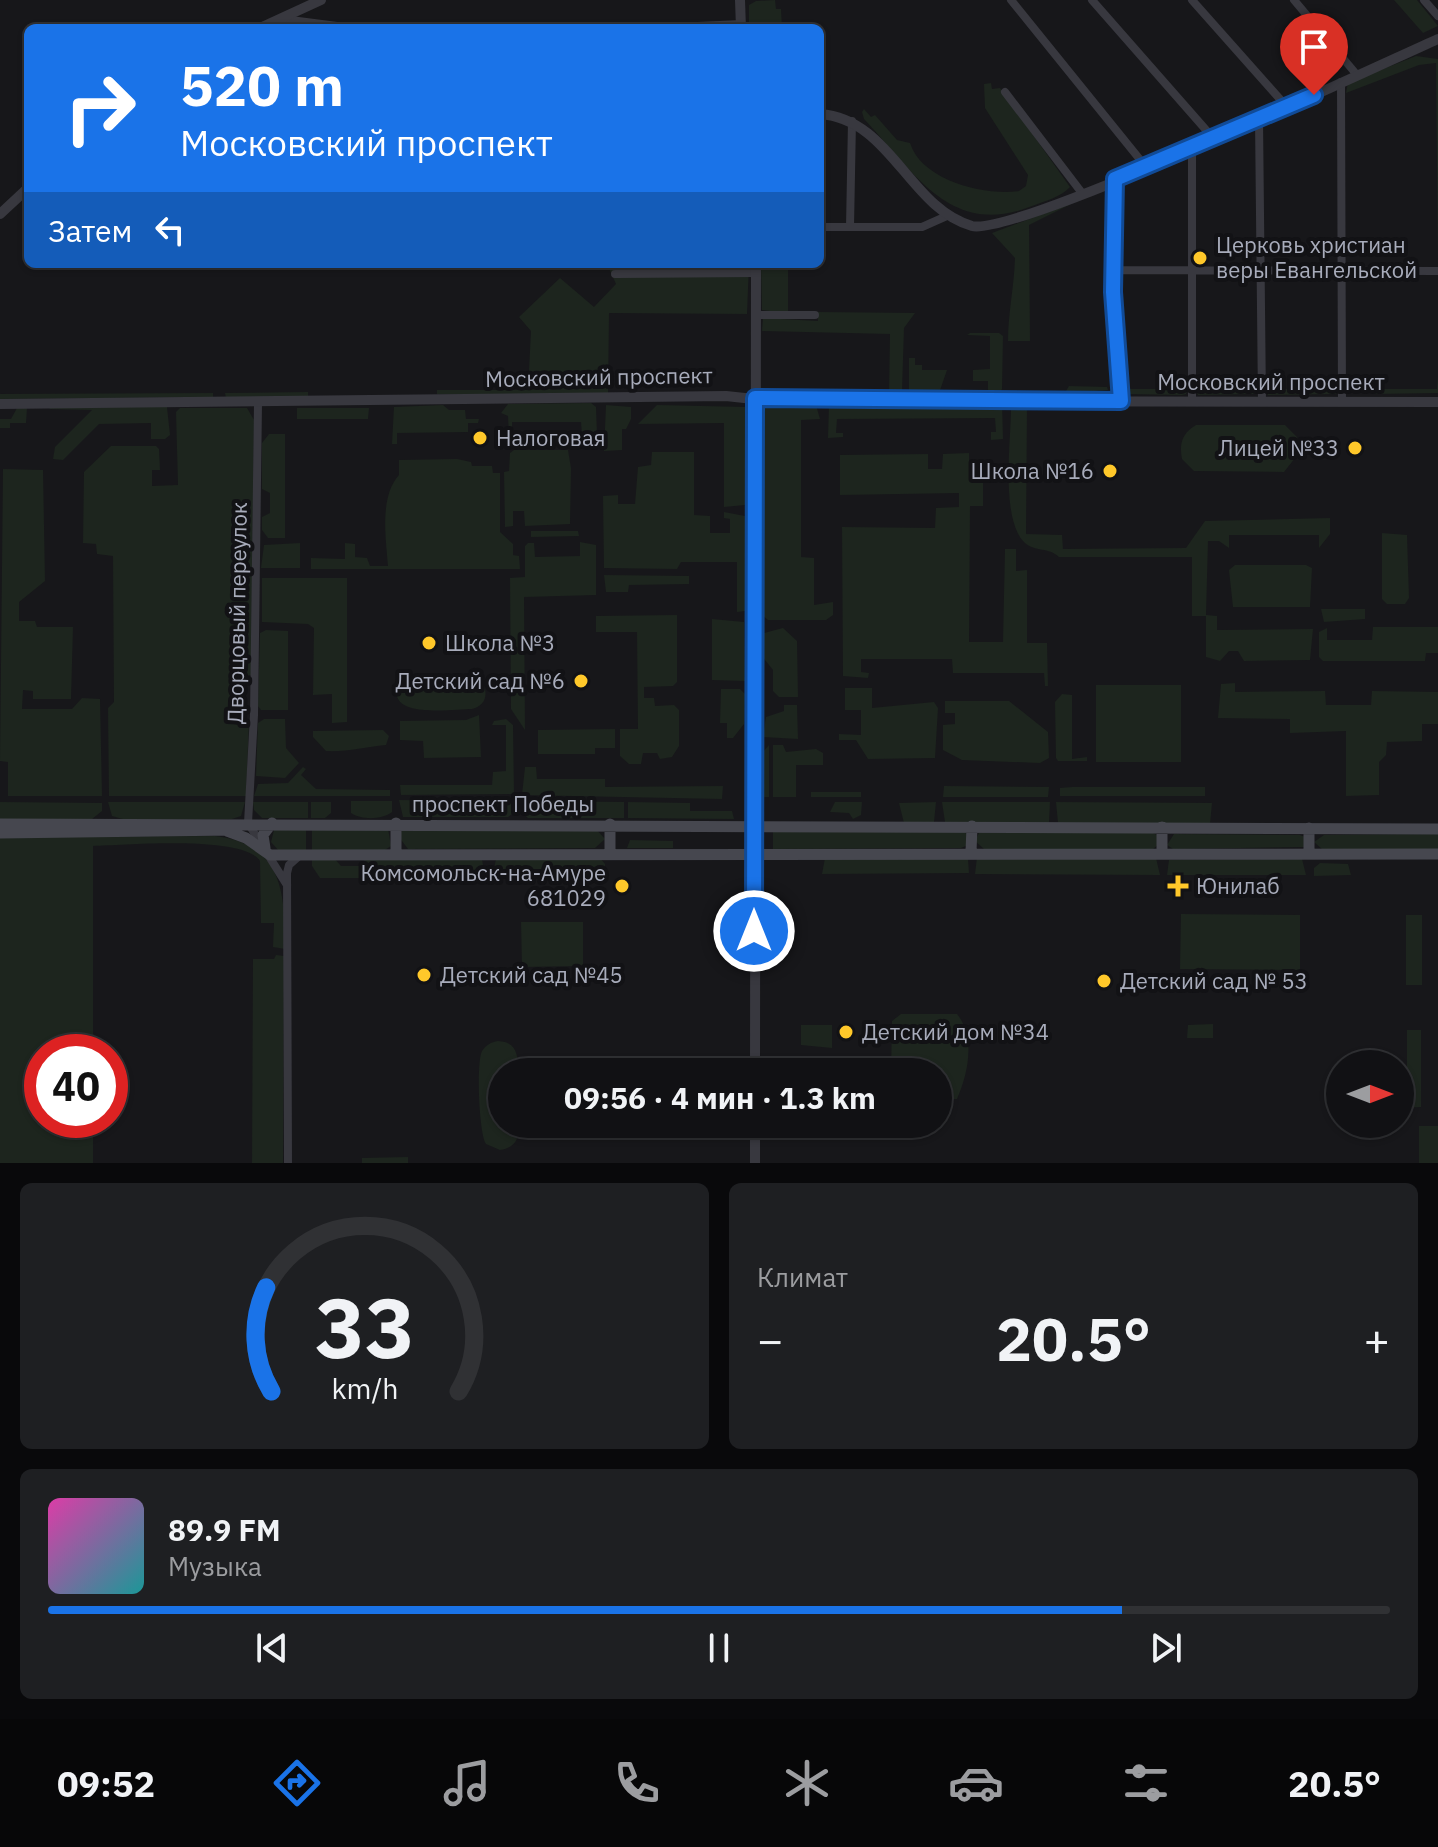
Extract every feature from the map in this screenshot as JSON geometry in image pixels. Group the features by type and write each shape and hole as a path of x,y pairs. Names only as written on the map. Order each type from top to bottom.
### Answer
{"main road":[{"name":"проспект Победы","path":"227,831 248,823"},
{"name":"проспект Победы","path":"0,833 248,823 1438,829"},
{"path":"272,823 263,835 267,851 303,854 1438,854"},
{"name":"проспект Победы","path":"396,823 396,854"},
{"name":"проспект Победы","path":"0,824 227,831 267,851"},
{"name":"проспект Победы","path":"610,824 610,854"},
{"path":"971,852 972,826"},
{"path":"1162,827 1162,853"},
{"path":"1309,828 1309,854"}],"street":[{"path":"269,24 321,0"},
{"path":"740,0 741,24"},
{"path":"1011,0 1146,167"},
{"path":"1092,0 1214,139"},
{"path":"1192,0 1287,107"},
{"path":"1294,0 1357,75"},
{"path":"1424,0 1438,16"},
{"path":"280,19 321,24"},
{"path":"824,115 852,120 949,215 973,226 984,226 1033,212 1214,139 1438,39"},
{"path":"1341,82 1342,402"},
{"path":"1005,92 1082,193"},
{"path":"1259,119 1262,402"},
{"path":"850,227 852,120"},
{"path":"1192,148 1192,402"},
{"path":"1115,179 1113,270 1121,401"},
{"path":"0,214 24,192"},
{"path":"824,227 922,227 949,215"},
{"path":"615,274 756,268 755,1058"},
{"path":"1113,270 1438,271"},
{"path":"755,315 815,315"},
{"name":"Московский проспект","path":"0,404 258,403 432,398 1438,402"},
{"name":"Дворцовый переулок","path":"248,823 254,715 258,403"},
{"path":"248,823 287,885"},
{"path":"288,1163 287,885 289,865 303,854"},
{"path":"755,1138 755,1163"}],"shaded area":[{"path":"775,0 776,9 781,9 782,24 749,24 749,5 756,1"},
{"path":"1394,0 1417,0 1438,26 1423,33"},
{"path":"1416,56 1438,59 1438,268 1436,63 1419,65 1346,93 1348,83"},
{"path":"991,83 992,89 1000,88 1070,187 1062,193 1004,214 979,214 956,207 918,179 864,119 862,112 864,109 871,117 875,115 897,140 910,143 927,167 941,176 973,188 1019,191 1026,186 1028,175 985,108 984,84"},
{"path":"1073,203 1029,225 1030,341 1008,341 1015,258 992,233"},
{"path":"609,268 749,268 747,314 609,313 608,394 437,394 437,390 528,390 531,331 519,317 560,278 594,307 616,284"},
{"path":"761,268 788,268 788,313 762,310"},
{"path":"818,312 915,313 904,328 902,391 889,395 890,334 762,331 763,318 818,321"},
{"path":"999,333 1003,336 1002,389 999,394 988,394 988,381 973,381 973,370 990,369 990,336 967,335"},
{"path":"909,358 915,358 915,365 922,365 922,370 947,370 939,393 909,391"},
{"path":"1438,376 1438,393 1374,394 1374,389 1437,389"},
{"path":"1069,386 1107,387 1108,390 1070,393 1066,391"},
{"path":"1123,389 1187,389 1186,394 1182,395 1127,394"},
{"path":"1196,389 1259,389 1258,394 1198,395"},
{"path":"1265,389 1338,389 1336,394 1268,395"},
{"path":"308,392 308,397 226,398 225,393"},
{"path":"213,393 213,397 0,399 0,394"},
{"path":"1002,402 1003,439 991,440 991,432 996,432 995,418 837,419 836,433 843,433 843,437 828,438 829,404"},
{"path":"591,403 596,407 597,435 582,435 581,422 512,422 512,436 509,436 508,416 501,413 508,404"},
{"path":"443,405 449,410 465,410 466,419 479,419 478,423 468,423 468,432 397,433 397,444 392,444 394,407"},
{"path":"606,405 631,407 631,419 626,429 622,429 622,450 604,451"},
{"path":"657,405 746,407 745,505 724,507 724,423 638,424"},
{"path":"816,405 820,419 801,420 801,557 814,558 814,605 833,602 833,615 826,620 768,620 762,615 762,410 766,406"},
{"path":"167,407 170,435 165,439 151,439 151,423 99,424 63,460 53,459 55,447 92,410 49,409"},
{"path":"17,408 27,408 26,423 10,423 10,428 0,428 0,419 11,419"},
{"path":"180,408 247,408 254,420 251,675 234,677 232,718 249,722 246,796 109,796 108,708 114,702 113,556 97,554 96,544 83,543 84,472 111,446 156,446 159,449 160,470 152,470 152,486 178,485 176,412"},
{"path":"297,408 369,408 368,419 297,419"},
{"path":"1011,408 1027,408 1026,534 1062,535 1063,549 1186,548 1205,521 1330,518 1330,534 1319,548 1319,535 1229,535 1229,548 1219,541 1208,541 1206,615 1217,616 1217,630 1313,629 1310,660 1244,661 1238,651 1229,651 1220,661 1206,657 1206,616 1192,616 1192,557 1059,557 1025,543 1017,532 1010,499"},
{"path":"1196,425 1285,425 1297,437 1299,453 1284,472 1194,471 1182,459 1181,448 1185,435"},
{"path":"269,434 285,434 285,538 268,538 262,530 262,517 270,513 270,493 262,489 262,443"},
{"path":"514,450 568,450 571,468 570,524 525,526 524,511 513,511 513,526 505,527 504,472 509,471 510,453"},
{"path":"652,452 694,452 694,515 710,516 710,533 730,533 730,519 724,518 724,512 745,516 748,606 745,611 737,612 737,562 681,562 677,569 604,568 603,496 618,495 618,504 635,504 638,467 651,465"},
{"path":"969,453 969,469 983,469 983,506 970,506 969,642 1003,642 1005,549 1016,549 1016,571 1027,570 1027,643 1047,643 1048,686 1045,686 1044,673 953,673 952,659 861,659 861,672 869,673 868,678 843,676 842,527 935,528 936,508 959,507 959,493 840,495 840,455 928,454 928,469 942,469 943,454"},
{"path":"457,459 471,462 472,466 492,466 493,473 500,473 500,532 513,544 513,555 519,556 520,569 311,569 311,558 345,559 345,543 355,544 355,557 367,558 370,566 388,566 386,506 399,475 399,460"},
{"path":"3,469 43,470 45,581 19,602 19,621 35,621 37,627 73,627 71,699 33,699 33,691 23,690 22,709 72,709 82,698 100,699 102,796 8,796 8,762 0,761"},
{"path":"531,531 578,531 579,536 531,537"},
{"path":"1382,533 1407,535 1409,598 1405,604 1387,604 1382,599"},
{"path":"580,542 596,545 596,595 524,597 525,730 511,709 510,578 525,577 525,546 528,543 534,543 535,557 580,556"},
{"path":"300,543 300,568 261,568 264,545"},
{"path":"1235,565 1306,565 1312,568 1310,607 1233,607 1229,570"},
{"path":"604,575 689,576 689,584 629,585 628,592 606,592"},
{"path":"262,578 347,578 347,722 332,723 332,694 313,695 314,628 308,624 262,622"},
{"path":"1321,609 1365,609 1365,619 1324,622"},
{"path":"677,615 677,682 673,686 644,687 644,698 654,698 655,706 674,705 679,710 679,746 672,757 660,759 657,753 643,753 641,764 629,764 620,756 620,729 638,729 637,632 596,632 596,616"},
{"path":"712,619 744,622 745,681 712,680"},
{"path":"1373,627 1438,627 1438,653 1426,653 1425,661 1323,661 1319,657 1319,632 1327,628 1327,640 1372,640"},
{"path":"783,628 797,641 798,697 779,697 773,691 773,670 761,655 764,633"},
{"path":"266,630 288,631 288,710 261,710 258,706 260,633"},
{"path":"409,677 472,677 484,686 485,697 480,706 472,709 414,709 398,700 398,686"},
{"path":"1235,683 1235,692 1325,691 1326,705 1371,705 1372,691 1438,692 1438,724 1422,724 1422,741 1387,742 1386,755 1379,762 1379,795 1346,796 1346,731 1290,733 1290,719 1218,718 1221,684"},
{"path":"1096,685 1181,685 1181,762 1096,762"},
{"path":"845,688 872,688 872,708 934,702 938,708 935,758 868,759 856,740 839,740 839,734 861,735 861,710 845,710"},
{"path":"721,689 740,689 745,694 744,724 733,738 727,738 727,723 720,723"},
{"path":"1062,694 1072,695 1072,759 1087,757 1087,761 1058,761 1056,758 1055,702"},
{"path":"945,701 1009,701 1048,732 1049,758 1040,763 962,760 943,750 943,725 955,724 955,713 945,713"},
{"path":"784,705 797,705 798,739 763,737 766,717 784,711"},
{"path":"479,715 481,757 424,758 423,741 400,740 400,721 466,720"},
{"path":"264,719 285,719 286,748 299,763 285,778 256,776 258,723"},
{"path":"506,719 513,725 514,794 401,795 400,785 492,785 493,772 506,771 506,725 492,725 494,721"},
{"path":"615,729 615,748 595,748 595,754 538,754 538,730"},
{"path":"383,730 389,736 386,745 349,750 326,751 313,737 313,731"},
{"path":"769,745 769,797 762,797 762,753"},
{"path":"773,745 783,745 786,752 816,749 823,753 823,765 796,765 796,797 773,797"},
{"path":"303,767 306,769 301,775 316,789 390,790 390,796 254,796 258,784 288,783"},
{"path":"525,767 536,767 537,779 605,779 605,787 723,786 722,799 522,795"},
{"path":"944,786 1049,787 1048,797 943,797"},
{"path":"1205,787 1205,796 1060,796 1060,788"},
{"path":"811,792 861,792 861,797 811,797"},
{"path":"399,800 515,801 515,812 508,817 403,817"},
{"path":"351,801 392,801 392,812 377,818 360,817 351,813"},
{"path":"522,801 624,802 624,818 528,818 522,813"},
{"path":"0,802 102,803 102,811 92,819 0,820"},
{"path":"108,802 245,802 241,816 232,819 126,820 112,816"},
{"path":"253,802 308,802 308,818 262,818 254,810"},
{"path":"311,802 331,802 331,813 325,818 311,818"},
{"path":"628,802 690,803 690,811 732,811 734,819 628,818"},
{"path":"835,802 862,802 861,815 853,819 849,813 830,812"},
{"path":"936,802 934,822 904,823 899,803"},
{"path":"942,802 1050,802 1049,823 945,822"},
{"path":"1056,802 1212,803 1210,824 1058,823"},
{"path":"306,827 306,851 278,850 271,842 274,830"},
{"path":"312,827 388,828 391,846 385,850 312,851"},
{"path":"594,827 605,839 595,848 408,849 399,837 402,830"},
{"path":"773,831 964,832 968,835 968,845 961,848 773,849"},
{"path":"979,833 1153,833 1157,835 1158,845 1153,849 984,849 975,841"},
{"path":"1174,834 1305,837 1304,847 1173,849 1167,845"},
{"path":"1438,834 1438,849 1322,849 1314,842 1324,835"},
{"path":"215,836 255,849 276,874 281,891 285,949 273,947 274,923 261,923 260,861 249,853 183,843 93,846 93,1034 24,1034 24,1138 93,1138 93,1163 0,1163 0,837"},
{"path":"630,840 673,841 673,848 627,848"},
{"path":"977,857 1156,858 1160,875 975,874"},
{"path":"312,858 334,858 341,866 359,866 366,858 482,859 485,878 320,878 312,866"},
{"path":"600,858 605,864 605,877 492,878 496,859"},
{"path":"825,858 968,859 969,873 822,874"},
{"path":"1302,859 1306,875 1167,875 1169,860"},
{"path":"1320,863 1348,864 1351,875 1314,876 1314,868"},
{"path":"1181,914 1300,915 1300,970 1180,969"},
{"path":"1406,915 1422,915 1422,985 1406,985"},
{"path":"521,922 583,922 583,966 522,967"},
{"path":"276,955 284,956 283,1163 252,1163 253,959 274,959"},
{"path":"901,1014 957,1014 967,1033 968,1056 957,1099 952,1099 952,1058 891,1058 892,1021"},
{"path":"1213,1024 1213,1038 1187,1038 1188,1025"},
{"path":"801,1025 832,1025 832,1048 801,1045"},
{"path":"1407,1030 1421,1030 1421,1107 1414,1107 1414,1050 1407,1050"},
{"path":"504,1042 513,1047 517,1055 517,1058 488,1058 488,1138 518,1138 509,1147 500,1150 486,1144 480,1113 480,1058 489,1044"},
{"path":"1419,1126 1438,1126 1438,1163 1419,1163"},
{"path":"408,1157 408,1163 362,1163 362,1158"}],"place":[{"name":"Церковь христиан веры Евангельской","path":"1200,258"},
{"name":"Налоговая","path":"480,438"},
{"name":"Лицей №33","path":"1355,448"},
{"name":"Школа №16","path":"1110,471"},
{"name":"Школа №3","path":"429,643"},
{"name":"Детский сад №6","path":"581,681"},
{"name":"Комсомольск-на-Амуре 681029","path":"622,886"},
{"name":"Юнилаб","path":"1178,886"},
{"name":"Детский сад №45","path":"424,975"},
{"name":"Детский сад № 53","path":"1104,981"},
{"name":"Детский дом №34","path":"846,1032"}],"route":[{"path":"754,931 755,398 772,401 1121,401 1113,292 1115,179 1314,95"}]}
